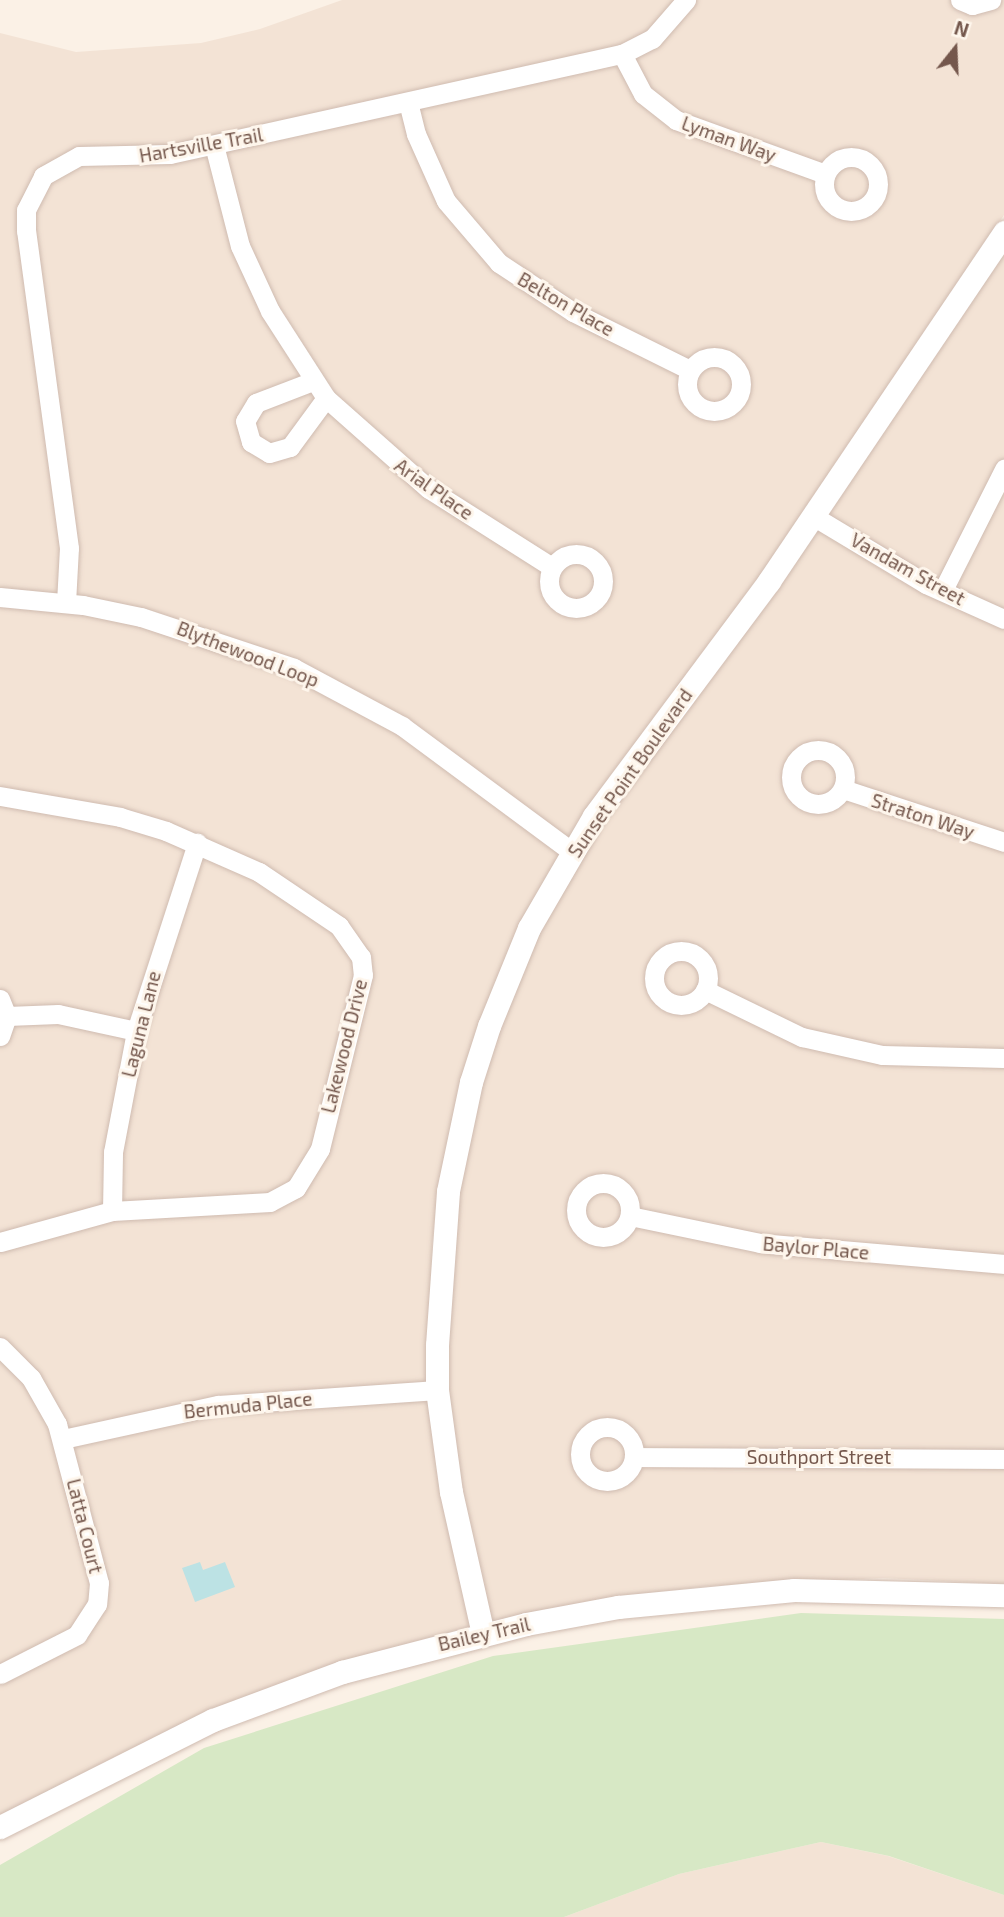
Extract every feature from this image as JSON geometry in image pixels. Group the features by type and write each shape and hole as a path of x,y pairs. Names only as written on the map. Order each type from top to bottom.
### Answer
{"street":[{"name":"Hartsville Trail","path":"66,603 69,548 26,211 43,176 69,160 134,158 214,145 622,54 652,39 686,0"},
{"path":"960,0 972,5 991,0"},
{"name":"Lyman Way","path":"622,54 643,94 676,120 825,174"},
{"name":"Belton Place","path":"408,102 416,134 446,201 499,262 573,312 690,370"},
{"name":"Arial Place","path":"214,145 240,246 270,311 326,398 429,489 552,567"},
{"name":"Sunset Point Boulevard","path":"483,1634 451,1492 437,1390 442,1245 471,1082 524,941 572,852 813,516 1004,232"},
{"path":"313,381 256,403 246,421 251,442 269,453 290,447 326,398"},
{"path":"943,590 1004,469"},
{"name":"Vandam Street","path":"813,516 943,590 1004,619"},
{"name":"Blythewood Loop","path":"0,597 66,603 204,634 294,668 402,726 572,852"},
{"name":"Straton Way","path":"843,789 1004,842"},
{"name":"Lakewood Drive","path":"0,796 83,808 197,843 259,872 340,926 361,957 360,997 330,1096 320,1149 296,1188 270,1202 112,1211 0,1242"},
{"name":"Laguna Lane","path":"112,1211 113,1152 136,1031 197,843"},
{"path":"705,990 802,1037 882,1055 1004,1058"},
{"path":"0,1036 4,1007 58,1014 136,1031"},
{"name":"Baylor Place","path":"630,1216 760,1243 1004,1264"},
{"name":"Latta Court","path":"0,1347 31,1378 63,1439 97,1564 97,1604 77,1635 0,1674"},
{"name":"Bermuda Place","path":"63,1439 218,1405 437,1390"},
{"name":"Southport Street","path":"634,1457 1004,1459"},
{"name":"Bailey Trail","path":"0,1827 213,1720 342,1672 483,1634 618,1607 720,1595 883,1589 1004,1595"}],"shaded area":[{"path":"342,0 1004,0 1004,215 791,531 547,875 438,1190 432,1244 427,1392 471,1626 341,1662 210,1710 0,1815 0,33 76,52 201,43 260,29"},
{"path":"1004,249 1004,1584 883,1578 707,1586 617,1597 491,1621 460,1489 447,1388 448,1288 458,1192 480,1085 498,1029 538,933 601,822"},
{"path":"821,1842 888,1856 1004,1895 1004,1917 564,1917 679,1874"}],"green space":[{"path":"801,1613 1004,1619 1004,1895 889,1856 821,1842 679,1874 564,1917 0,1917 0,1865 204,1748 493,1656"}],"water":[{"path":"200,1562 203,1570 225,1562 235,1587 195,1602 182,1568"}]}
